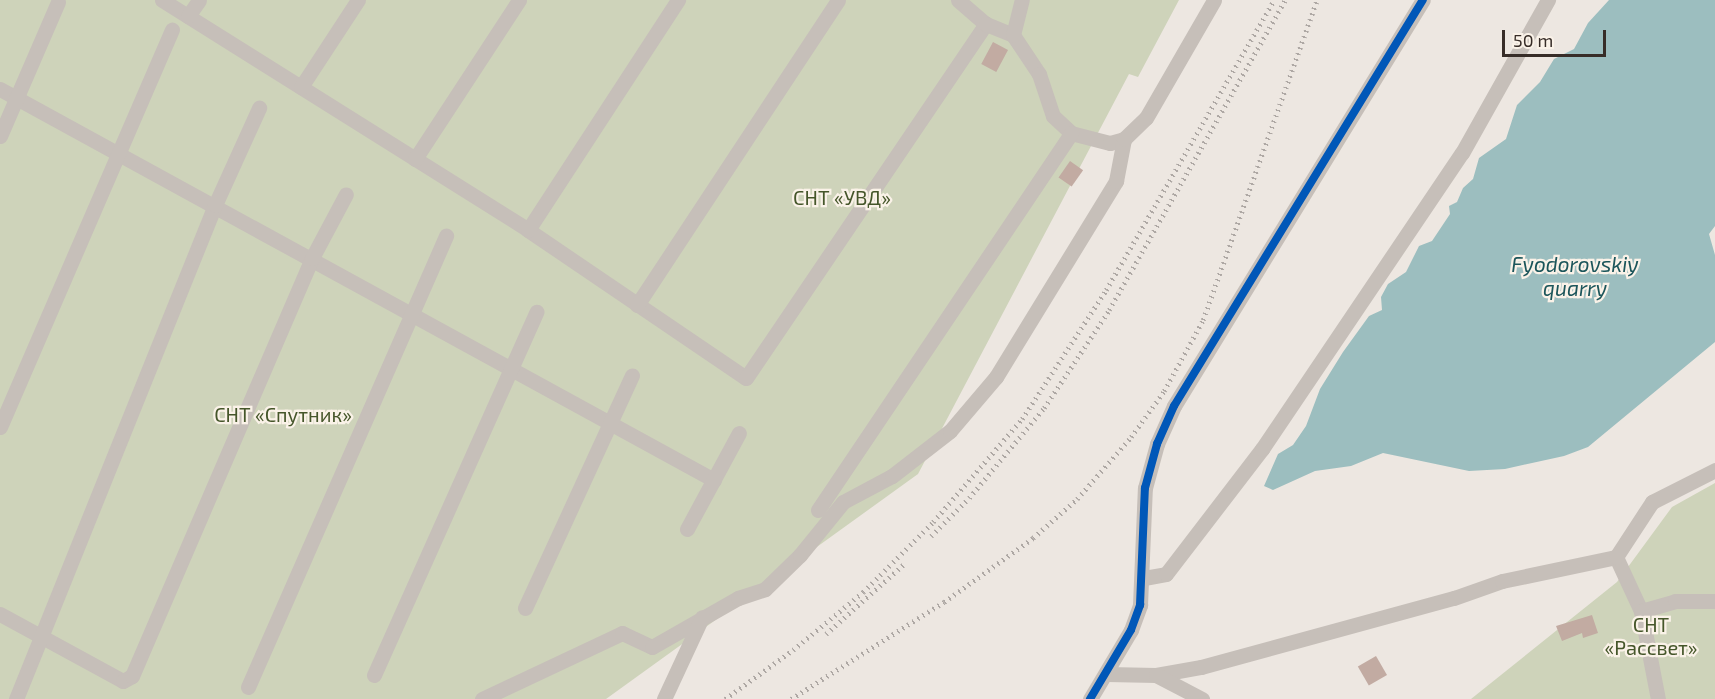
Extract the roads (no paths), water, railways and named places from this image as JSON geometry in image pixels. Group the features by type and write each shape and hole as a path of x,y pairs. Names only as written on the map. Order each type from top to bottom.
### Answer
{"street":[{"path":"162,0 528,230 746,378 986,24"},
{"path":"188,16 199,0"},
{"path":"301,87 358,0"},
{"path":"415,159 519,0"},
{"path":"528,230 678,0"},
{"path":"638,305 838,0"},
{"path":"958,0 986,24 1012,35 1039,74 1053,116 1071,133 1110,143 1124,138 1146,118 1214,0"},
{"path":"1012,35 1022,0"},
{"path":"1090,699 1107,674 1131,630 1144,578 1145,488 1157,444 1174,406 1423,0"},
{"path":"1144,578 1166,574 1262,449 1462,153 1548,0"},
{"path":"0,136 58,2"},
{"path":"0,427 172,30"},
{"path":"0,89 116,155 215,205 714,480"},
{"path":"17,697 215,205 259,108"},
{"path":"818,510 1071,133"},
{"path":"482,699 622,633 652,647 738,598 765,589 800,555 843,502 892,476 950,431 996,376 1116,181 1124,138"},
{"path":"0,614 40,638 123,681 132,676 312,258 345,194"},
{"path":"248,687 446,236"},
{"path":"374,675 509,368 536,312"},
{"path":"525,608 632,375"},
{"path":"687,529 739,433"},
{"path":"1107,674 1156,675 1261,653 1454,598 1502,581 1616,557 1652,502 1715,470"},
{"path":"1616,557 1641,611 1658,699"},
{"path":"1641,611 1675,601 1715,601"},
{"path":"664,699 702,617"},
{"path":"1156,675 1202,699"}],"water":[{"name":"Fyodorovskiy quarry","path":"1609,0 1715,0 1715,226 1709,234 1715,255 1715,342 1588,447 1564,456 1505,469 1469,471 1383,453 1351,466 1315,471 1273,490 1264,486 1278,454 1293,445 1306,426 1320,389 1343,352 1369,316 1382,310 1381,297 1388,284 1406,272 1419,246 1432,241 1450,214 1449,206 1457,202 1463,188 1473,179 1479,158 1506,139 1517,105 1540,82 1554,59 1574,49 1588,23"}],"railway":[{"path":"725,699 793,650 863,592 933,522 1022,419 1106,290 1274,0"},
{"path":"931,536 969,498 1044,408 1109,310 1285,0"},
{"path":"791,699 944,602 1033,538 1077,499 1131,437 1164,391 1203,320 1317,0"},
{"path":"826,634 904,564"}],"park label":[{"name":"СНТ «УВД»","path":"842,197"},
{"name":"СНТ «Спутник»","path":"283,414"},
{"name":"СНТ «Рассвет»","path":"1651,636"}]}
